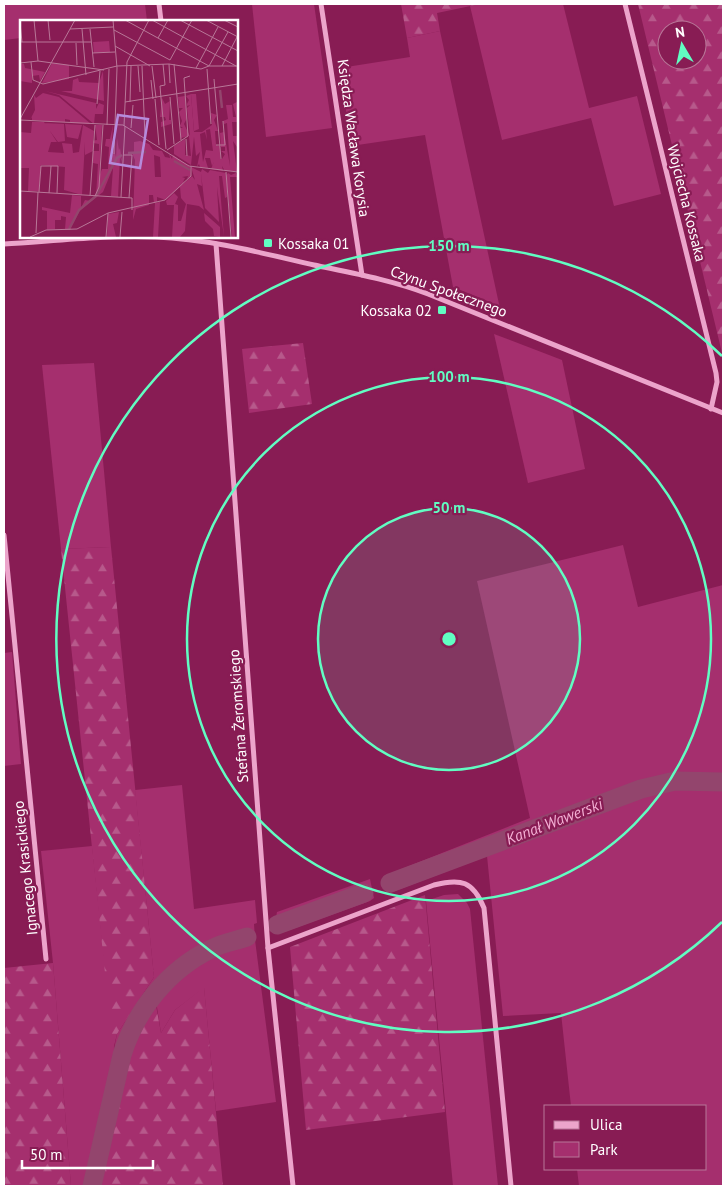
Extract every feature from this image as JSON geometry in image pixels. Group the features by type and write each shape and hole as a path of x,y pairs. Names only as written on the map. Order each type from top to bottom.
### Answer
{"street":[{"path":"159,4 161,20"},
{"name":"Księdza Wacława Korysia","path":"322,4 362,275"},
{"name":"Wojciecha Kossaka","path":"625,4 716,373 717,382 711,409"},
{"name":"Czynu Społecznego","path":"4,244 115,238"},
{"name":"Czynu Społecznego","path":"182,238 395,283 428,294 723,414"},
{"name":"Stefana Żeromskiego","path":"216,244 268,948 293,1186"},
{"name":"Ignacego Krasickiego","path":"4,536 46,959"},
{"path":"268,948 434,885 450,881 466,883 477,893 484,908 511,1186"}],"green space":[{"path":"4,4 145,4 147,20 20,20 20,38 4,40"},
{"path":"252,4 314,4 332,128 266,137"},
{"path":"401,4 480,4 437,13 440,31 407,38"},
{"path":"480,4 563,4 589,108 637,96 661,194 614,206 591,118 502,140 470,6"},
{"path":"638,4 723,4 723,357"},
{"path":"440,31 500,306 453,287 425,135 351,146 340,68 410,57 407,38"},
{"path":"494,334 562,360 585,469 528,483"},
{"path":"303,343 312,404 249,413 242,349"},
{"path":"94,363 111,547 61,549 42,365"},
{"path":"623,545 638,607 723,585 723,1186 579,1186 577,1170 707,1170 707,1105 571,1105 561,1013 503,1016 487,856 390,893 384,876 530,818 477,581"},
{"path":"111,547 154,977 117,1034 113,1050 61,549"},
{"path":"12,652 21,764 4,766 4,653"},
{"path":"182,785 194,909 255,900 257,923 254,924 255,940 276,1102 216,1111 204,988 175,1010 161,1033 156,1001 132,1038 98,1186 71,1186 53,963 41,851 92,846 114,1049 117,1034 154,977 135,790"},
{"path":"370,879 374,898 370,901 284,932 278,926 276,921 277,912"},
{"path":"458,894 470,909 498,1186 453,1186 426,901 444,895"},
{"path":"425,895 445,1112 306,1130 290,947"},
{"path":"53,963 71,1186 4,1186 4,968"},
{"path":"204,987 223,1186 98,1186 132,1038 155,1000 161,1033 175,1010"}],"waterway":[{"name":"Kanał Wawerski","path":"390,883 641,789 675,781 723,782"},
{"name":"Kanał Wawerski","path":"277,925 364,893"},
{"name":"Kanał Wawerski","path":"92,1186 122,1055 128,1038 145,1007 168,980 195,958 215,947 247,937"}],"place":[{"name":"Kossaka 01","path":"268,243"},
{"name":"Kossaka 02","path":"442,310"}]}
